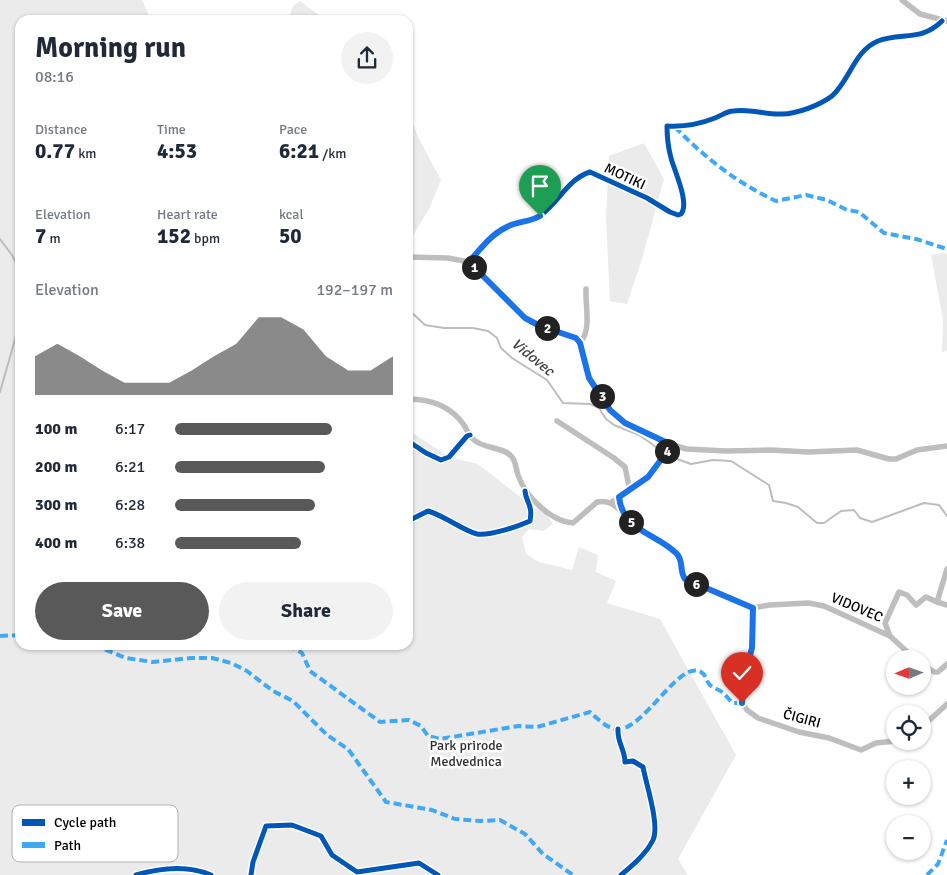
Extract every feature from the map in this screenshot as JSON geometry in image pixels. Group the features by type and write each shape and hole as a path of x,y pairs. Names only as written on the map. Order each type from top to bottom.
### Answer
{"street":[{"path":"902,0 920,14 944,21"},
{"name":"MOTIKI","path":"469,262 489,239 507,226 529,222 540,216 562,195 572,182 590,172 647,198 670,212 678,215 681,214 684,205 678,174 669,151 667,126 688,126 732,111 766,112 780,115 800,111 831,96 860,55 878,41 922,34 944,21"},
{"path":"413,257 448,258 469,262 525,318 540,326 576,338 580,343 589,378 610,410 625,423 668,450 808,452 857,450 889,459 896,459 917,450 947,446"},
{"path":"580,343 586,335 588,326 585,312 586,289"},
{"path":"413,399 430,400 442,404 462,423 475,441 509,454 514,459 518,476 525,490 538,504 567,522 573,523 597,502 610,503 620,509 635,527 664,544 682,560 682,575 685,579 753,608"},
{"path":"557,421 625,467 630,491"},
{"path":"610,503 648,477 668,450"},
{"path":"619,497 620,509"},
{"path":"938,602 947,569"},
{"path":"890,636 885,623 899,592 906,595 914,605 926,598 947,605"},
{"name":"VIDOVEC","path":"753,608 769,605 815,604 890,636 905,650"},
{"name":"ČIGIRI","path":"753,608 752,648 742,687 742,703 747,710 758,718 799,732 828,738 854,749 861,750 876,743 886,742"},
{"path":"931,670 938,672 947,664"},
{"path":"931,719 947,704"}],"green space":[{"name":"Park prirode Medvednica","path":"0,0 142,0 149,15 15,15 15,650 413,650 413,433 449,457 478,464 533,507 545,512 553,524 544,531 529,529 522,537 526,554 539,562 572,570 579,547 598,555 596,572 616,581 607,603 660,619 736,755 678,859 688,875 0,875"},
{"path":"300,1 318,15 290,15 293,6"},
{"path":"413,124 441,180 429,209 413,235"},
{"path":"644,143 664,179 642,259 627,304 610,301 606,218 609,156"},
{"path":"947,254 947,350 942,353 943,320 931,255"}],"waterway":[{"name":"Vidovec","path":"0,239 15,261"},
{"name":"Vidovec","path":"413,314 425,325 444,328 473,328 488,331 497,338 501,348 512,358 547,380 563,403 590,404 599,408 606,419 614,425 639,435 669,456 691,464 713,460 731,461 769,485 773,501 798,507 817,523 824,523 841,511 854,510 860,518 872,522 924,503 939,505 947,516"},
{"path":"0,392 15,340"}],"marked path":[{"path":"675,127 698,149 735,178 776,201 806,195 827,200 847,210 859,212 884,233 916,239 947,249"},
{"path":"0,636 15,635"},
{"path":"106,650 126,658 153,662 212,658 231,663 247,671 273,691 293,701 327,735 348,749 386,802 432,810 455,819 500,820 525,834 543,854 573,875"},
{"path":"297,650 302,653 310,671 380,722 409,720 421,726 428,736 440,739 518,726 537,727 590,712 611,728 626,727 648,710 682,676 692,671 703,673 710,685 722,692 733,703 742,703"},
{"path":"927,875 938,864 947,840"}],"cycle path":[{"path":"469,262 495,234 508,226 538,217 570,185 582,175 590,172 647,198 670,212 678,215 681,214 684,202 683,195 670,154 667,126 698,123 731,111 745,110 782,114 808,108 832,96 863,52 870,46 886,38 911,36 926,32 942,21"},
{"path":"413,444 441,460 449,457 470,435"},
{"path":"413,518 428,511 466,530 477,534 489,534 530,521 531,511 525,491"},
{"path":"618,729 625,762 633,761 643,767 655,825 653,840 647,850 621,875"},
{"path":"251,875 253,862 266,826 292,825 321,836 332,855 357,872 419,863 438,875"},
{"path":"136,875 174,869 193,870 211,875"}],"route":[{"path":"540,216 529,222 507,226 489,239 469,262 525,318 540,326 576,338 580,343 583,360 592,384 617,417 625,423 672,445 648,477 635,488 619,497 620,509 635,527 664,544 682,560 682,575 685,579 753,608 752,648 744,676 742,703"}]}
